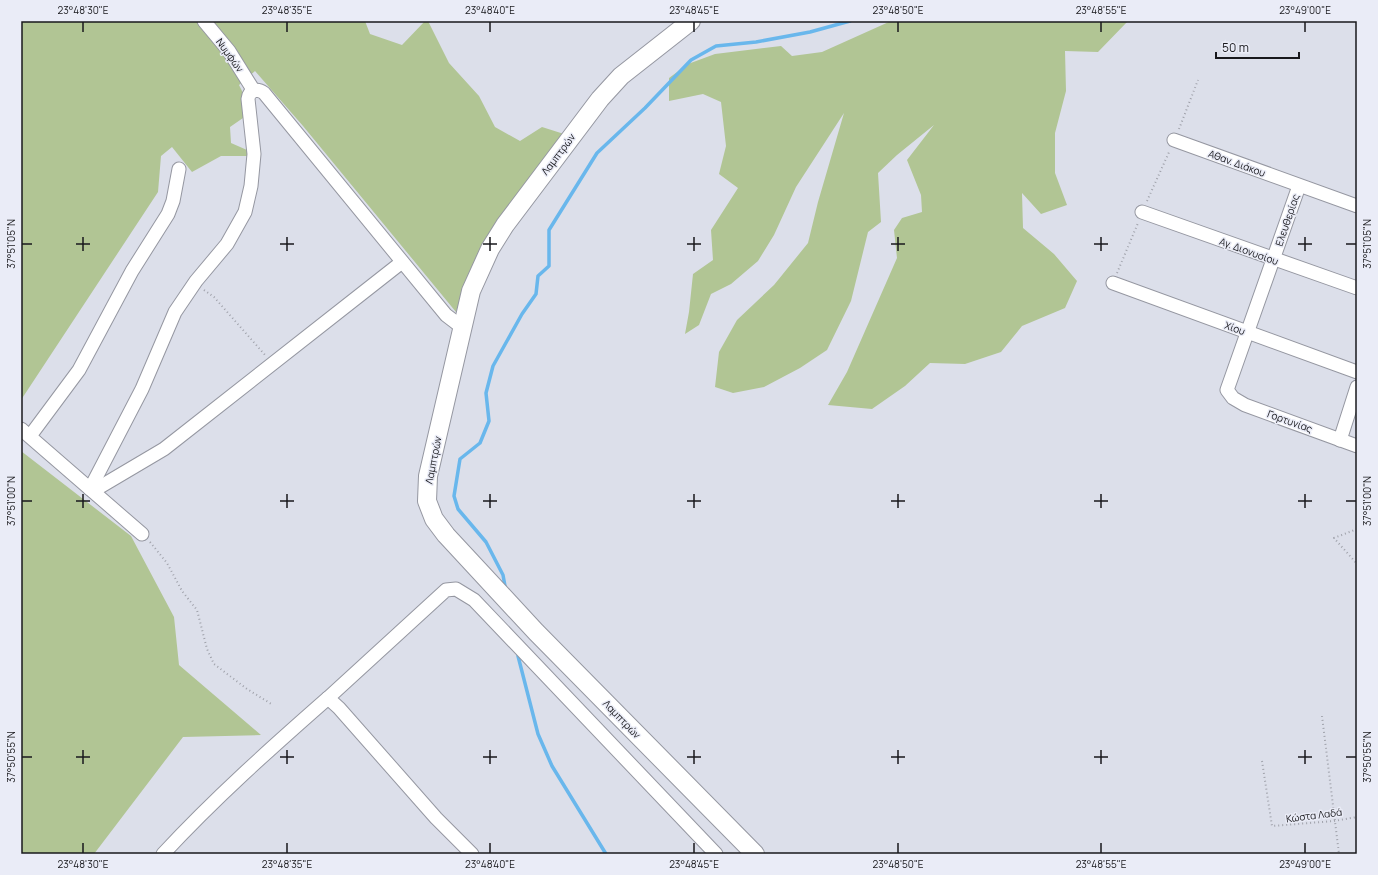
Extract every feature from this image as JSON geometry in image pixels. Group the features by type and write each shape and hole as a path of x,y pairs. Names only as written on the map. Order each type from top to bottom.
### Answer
{"street":[{"name":"Νυμφών","path":"204,21 229,51 254,91"},
{"name":"Λαμπτρών","path":"691,21 621,76 600,99 505,225 480,270 471,291 428,476 427,501 434,519 446,535 536,632 755,854"},
{"path":"92,490 142,389 169,324 194,284 227,244 238,226 246,206 254,154 248,99 249,95 254,91 258,90 264,93 446,315 462,328"},
{"name":"Αθαν. Διάκου","path":"1174,140 1357,206"},
{"path":"142,534 25,432 79,370 132,271 168,214 173,201 179,169"},
{"name":"Ελευθερίας","path":"1227,390 1299,186"},
{"name":"Αγ. Διονυσίου","path":"1142,212 1357,288"},
{"path":"92,490 164,449 402,262"},
{"name":"Χίου","path":"1112,283 1357,372"},
{"path":"1340,440 1357,387"},
{"name":"Γορτυνίας","path":"1227,390 1233,398 1246,405 1357,446"},
{"path":"163,854 192,822 253,764 328,698 441,594 446,590 456,589 474,600 716,854"},
{"path":"328,698 339,708 436,818 472,854"}],"path":[{"path":"1112,283 1174,140 1198,80"},
{"path":"194,284 214,296 256,345"},
{"path":"1357,529 1334,538 1357,564"},
{"path":"142,534 167,563 182,591 197,610 207,649 214,664 247,689 273,705"},
{"path":"1322,716 1339,854"},
{"name":"Κώστα Λαδά","path":"1262,761 1272,826 1334,821 1357,817"}],"green space":[{"path":"21,21 365,21 370,34 402,45 425,21 428,21 449,63 479,96 495,127 520,141 542,127 564,134 484,243 465,284 456,312 303,126 255,71 239,85 243,93 243,118 230,127 231,143 247,150 248,156 221,156 192,172 172,147 161,156 158,192 21,400"},
{"path":"891,21 1128,21 1098,52 1065,51 1066,91 1055,133 1055,173 1067,205 1041,214 1022,193 1023,228 1054,254 1077,281 1065,308 1022,326 1001,352 965,364 930,363 905,386 872,409 828,405 847,372 897,258 894,230 902,218 922,212 921,195 907,160 934,125 897,155 878,173 881,222 868,232 851,301 827,350 800,368 764,387 733,393 715,387 719,352 737,320 774,285 808,243 818,202 844,113 796,187 774,235 758,261 731,284 711,294 699,325 685,334 693,274 713,260 711,230 738,188 719,174 726,146 721,102 703,94 669,101 669,78 688,64 715,54 781,46 792,56 822,52"},
{"path":"21,451 131,536 174,617 179,665 261,735 183,737 94,854 21,854"}],"waterway":[{"path":"505,586 503,575 486,542 458,509 454,496 460,459 480,443 489,421 486,393 493,366 522,314 536,294 538,276 549,266 549,230 597,153 645,108 691,60 716,46 756,42 810,32 850,21"},
{"path":"518,656 538,734 552,766 606,854"}]}
